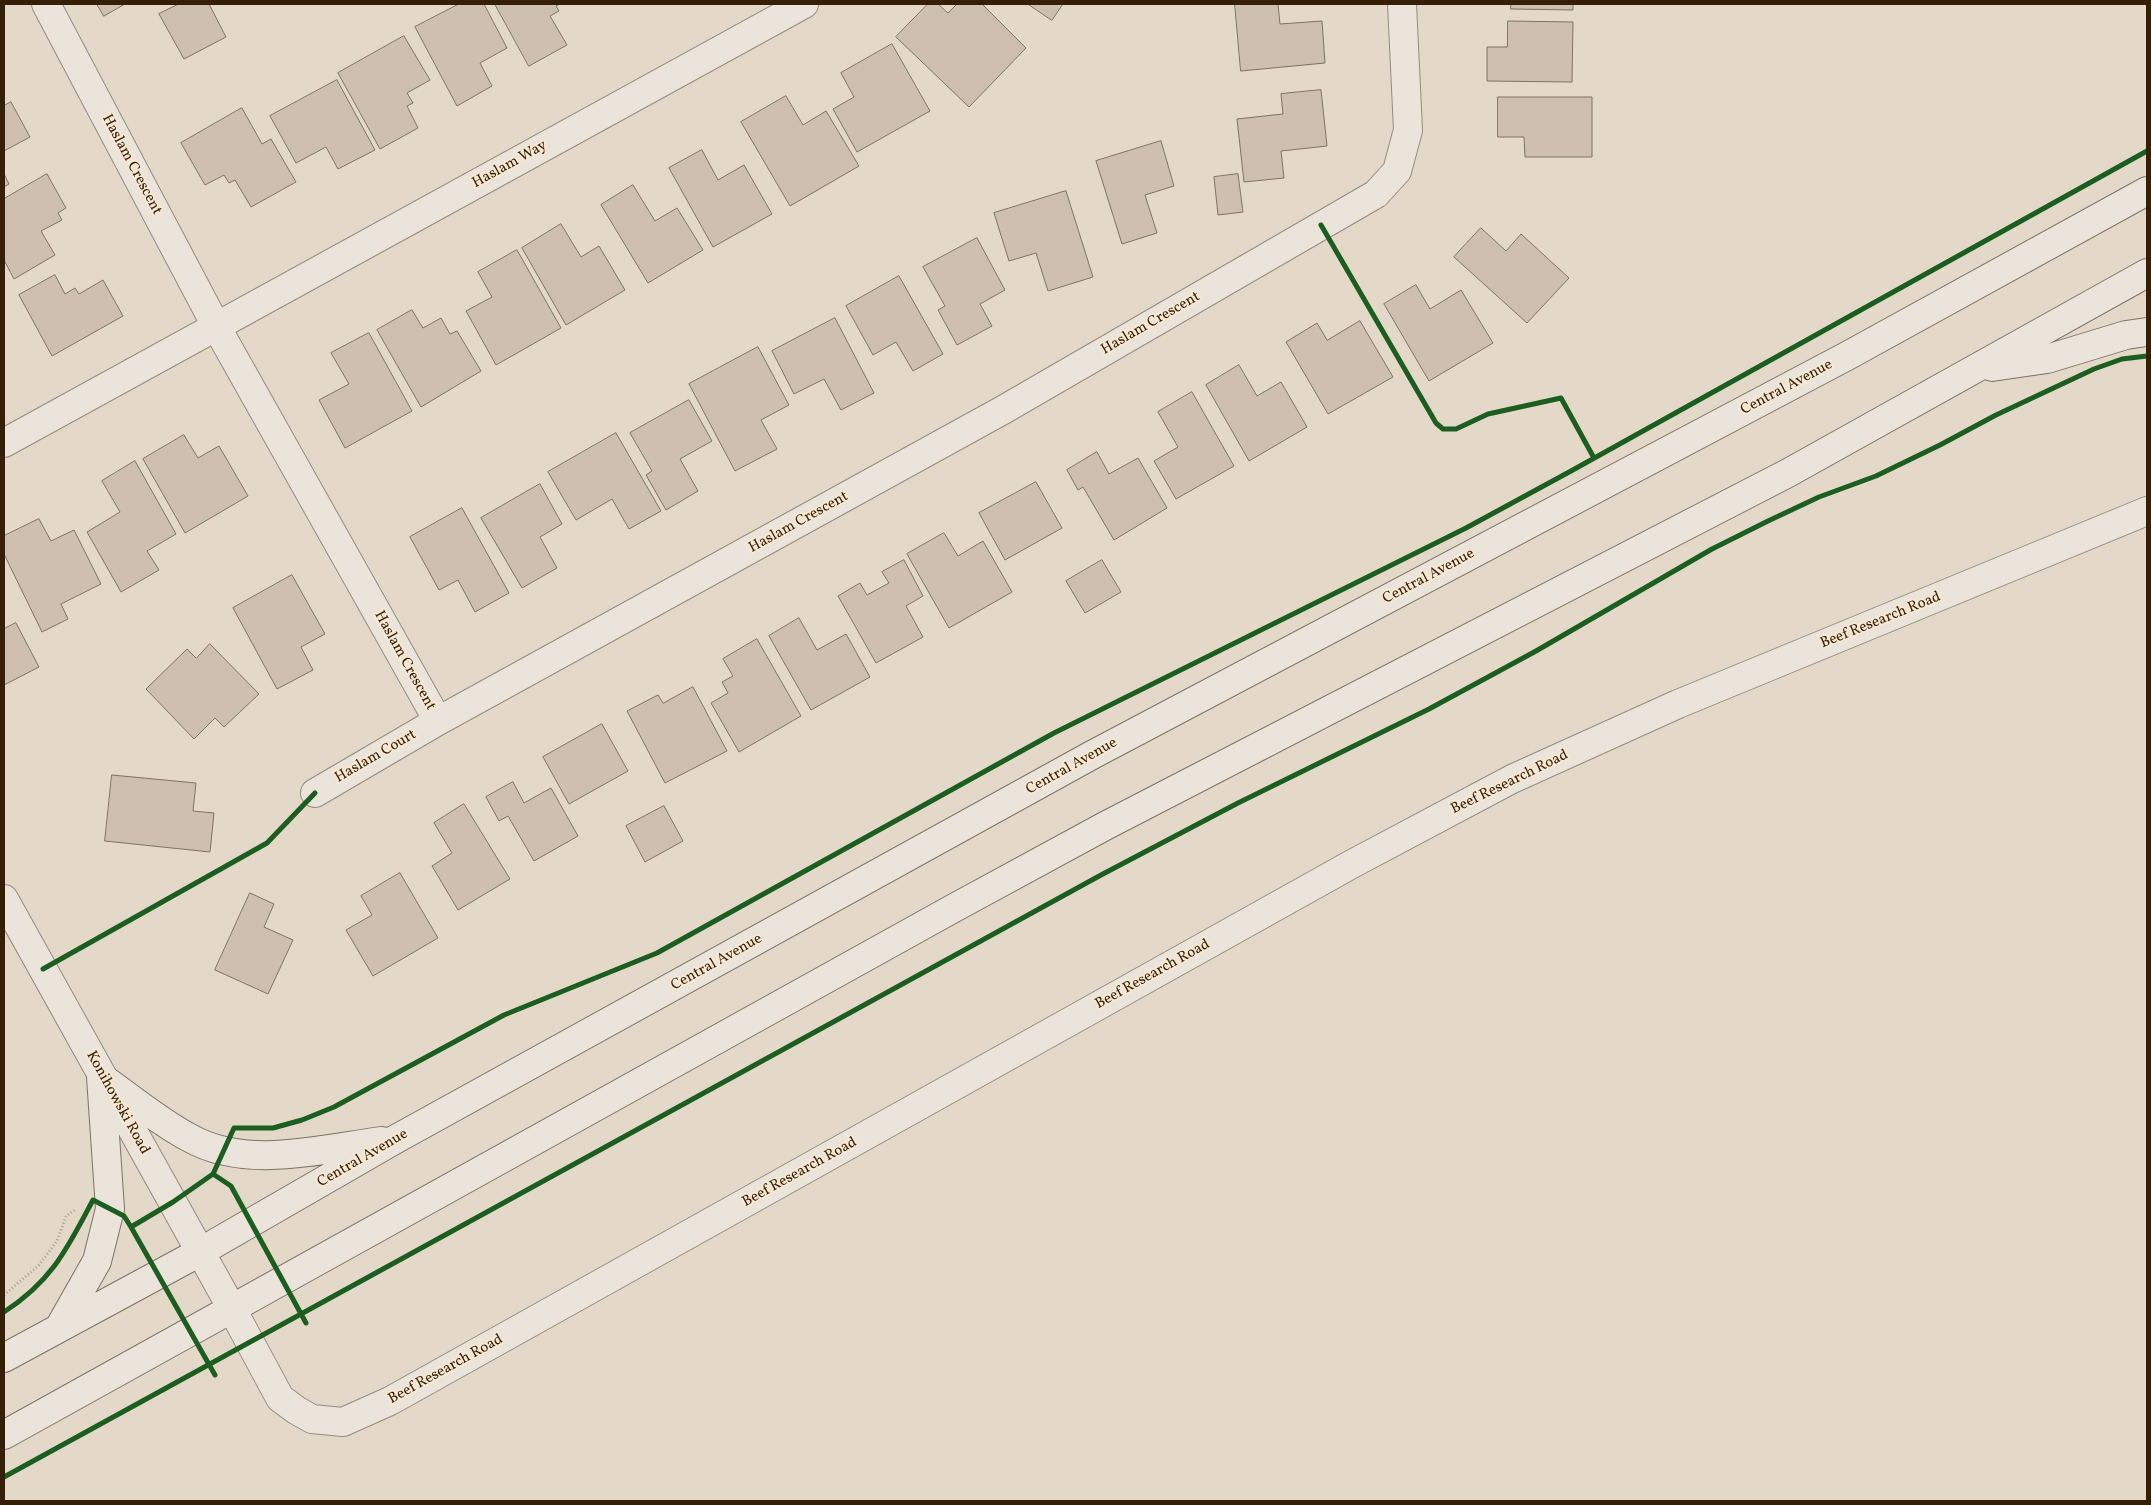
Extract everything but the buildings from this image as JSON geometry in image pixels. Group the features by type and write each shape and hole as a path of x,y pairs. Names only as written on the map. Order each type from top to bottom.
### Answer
{"street":[{"name":"Haslam Crescent","path":"46,4 216,326 438,721 1003,410 1376,194 1397,171 1408,130 1402,4"},
{"name":"Haslam Way","path":"216,326 804,4"},
{"name":"Central Avenue","path":"4,1358 200,1252 396,1140 1092,755 1847,356 2147,190"},
{"path":"4,1435 231,1307 1063,849 1788,473 1976,370 2147,273"},
{"path":"4,443 216,326"},
{"path":"1976,370 2047,359 2126,335 2147,332"},
{"name":"Beef Research Road","path":"231,1307 280,1398 312,1419 343,1422 390,1401 1352,864 1512,779 1678,704 2147,511"},
{"name":"Haslam Court","path":"315,793 438,721"},
{"name":"Konihowski Road","path":"4,899 231,1307"},
{"path":"102,1077 190,1139 238,1154 261,1156 396,1140"},
{"path":"59,1328 97,1261 110,1209 102,1077"}],"path":[{"path":"4,1295 39,1265 57,1241 66,1216 80,1208"}],"cycle path":[{"path":"4,1312 35,1288 57,1263 93,1200 124,1216 131,1227 173,1202 213,1174 234,1128 273,1128 302,1120 334,1107 504,1015 657,953 1054,733 1466,528 2147,151"},
{"path":"1321,225 1436,423 1443,429 1456,429 1488,414 1561,398 1594,458"},
{"path":"4,1477 1101,875 1238,803 1429,709 1536,651 1712,549 1819,497 1876,476 1996,415 2094,369 2122,359 2147,356"},
{"path":"43,969 267,843 315,793"},
{"path":"213,1174 231,1186 306,1323"},
{"path":"131,1227 215,1375"}]}
